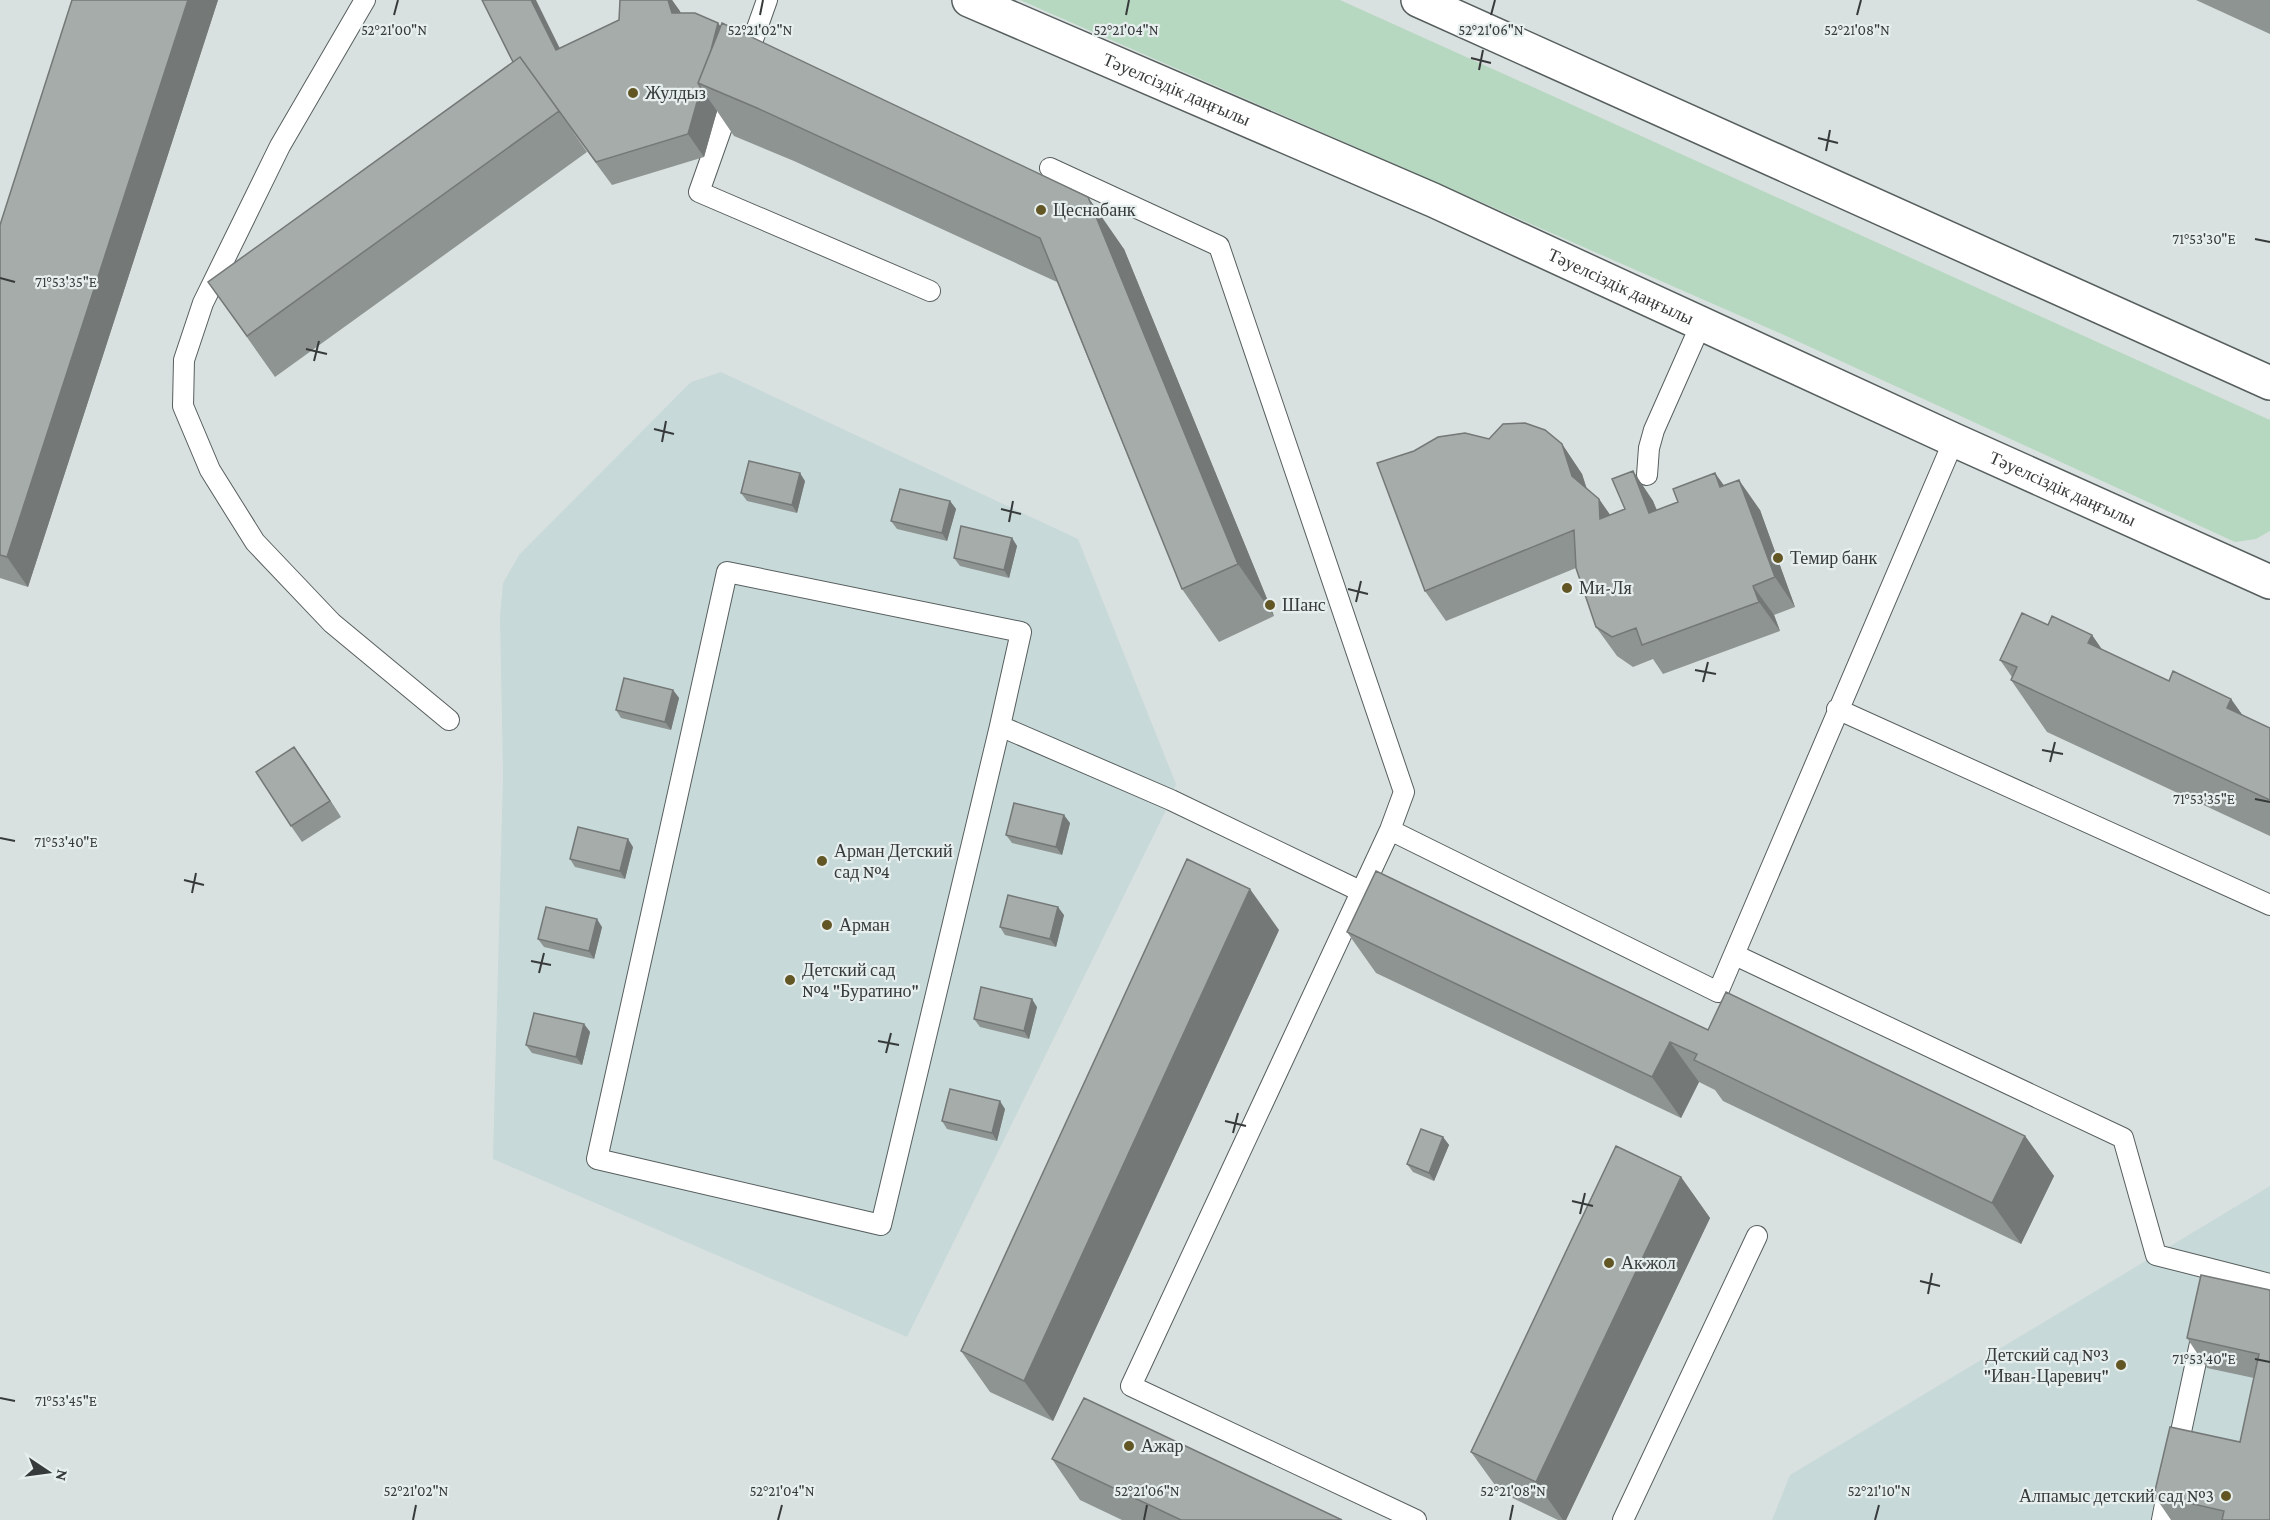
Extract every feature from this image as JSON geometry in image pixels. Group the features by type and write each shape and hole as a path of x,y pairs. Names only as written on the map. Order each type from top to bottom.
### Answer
{"street":[{"name":"Тәуелсіздік даңғылы","path":"969,0 1433,200 1954,440 2270,582"},
{"path":"1418,0 2270,383"}],"lane":[{"path":"364,0 280,146 203,303 184,360 183,406 210,470 255,542 332,623 449,720"},
{"path":"767,0 699,192 930,291"},
{"path":"1050,168 1219,246 1404,792 1390,830 1131,1386 1416,1520"},
{"path":"1647,475 1649,448 1654,430 1701,324"},
{"path":"1390,830 1718,992 1954,440"},
{"path":"727,572 1021,632 1000,726 880,1225 597,1159 727,572"},
{"path":"1838,709 2270,905"},
{"path":"1000,726 1171,800 1360,891"},
{"path":"1735,955 2123,1138 2156,1255 2270,1284"},
{"path":"1623,1520 1757,1236"},
{"path":"2211,1293 2216,1270"},
{"path":"2162,1520 2206,1316"}],"shaded area":[{"name":"Детский сад №4 \"Буратино\"","path":"721,372 1078,539 1176,784 1171,800 907,1337 493,1159 503,775 500,616 503,583 519,555 691,382"},
{"name":"Детский сад №3 \"Иван-Царевич\"","path":"2270,1186 2270,1520 1772,1520 1790,1475"}],"green space":[{"path":"1020,0 1340,0 2270,420 2270,531 2256,539 2235,542 1784,335"}],"building":[{"path":"72,0 188,0 7,557 0,555 0,225"},
{"name":"Жулдыз","path":"482,0 531,0 556,50 619,20 620,0 668,0 672,13 695,13 718,23 711,50 698,83 701,88 688,134 596,162 520,57 513,62"},
{"path":"722,23 1088,197 1238,564 1182,589 1040,238 698,83"},
{"path":"520,57 559,111 247,336 208,282"},
{"path":"1525,423 1545,430 1562,444 1572,476 1599,499 1600,519 1625,509 1612,479 1633,471 1649,513 1678,502 1673,489 1715,473 1720,487 1739,480 1775,577 1753,586 1759,602 1642,645 1636,628 1612,637 1596,627 1576,568 1574,530 1425,591 1377,463 1414,451 1438,437 1465,433 1489,439 1503,424"},
{"path":"749,461 800,473 792,505 741,493"},
{"path":"900,489 950,501 942,533 891,521"},
{"path":"961,526 1012,538 1004,570 954,558"},
{"path":"2022,613 2048,625 2052,616 2092,635 2088,643 2169,681 2173,671 2231,699 2227,708 2270,728 2270,800 2011,680 2017,667 2000,660"},
{"path":"624,678 673,690 665,722 616,710"},
{"path":"294,747 330,801 291,826 256,772"},
{"path":"1014,803 1064,815 1056,847 1006,835"},
{"path":"578,827 628,839 620,871 570,859"},
{"path":"1187,859 1250,889 1024,1381 961,1351"},
{"path":"1376,871 1708,1030 1726,992 2025,1136 1992,1203 1694,1060 1697,1054 1670,1042 1652,1077 1347,932"},
{"path":"1008,895 1058,907 1050,939 1000,927"},
{"path":"546,907 597,919 589,951 538,939"},
{"path":"981,987 1032,999 1024,1031 974,1019"},
{"path":"534,1013 584,1024 576,1057 526,1045"},
{"path":"950,1089 1000,1101 992,1133 942,1121"},
{"path":"1421,1129 1443,1137 1429,1173 1407,1164"},
{"path":"1616,1146 1681,1177 1536,1482 1471,1452"},
{"path":"2201,1275 2270,1290 2270,1520 2222,1520 2224,1511 2154,1495 2170,1427 2240,1442 2259,1354 2187,1338"},
{"path":"1084,1398 1342,1520 1181,1520 1052,1459"}],"place":[{"name":"Жулдыз","path":"633,93"},
{"name":"Цеснабанк","path":"1041,210"},
{"name":"Темир банк","path":"1778,558"},
{"name":"Ми-Ля","path":"1567,588"},
{"name":"Шанс","path":"1270,605"},
{"name":"Арман Детский сад №4","path":"822,861"},
{"name":"Арман","path":"827,925"},
{"name":"Детский сад №4 \"Буратино\"","path":"790,980"},
{"name":"Ак жол","path":"1609,1263"},
{"name":"Детский сад №3 \"Иван-Царевич\"","path":"2121,1365"},
{"name":"Ажар","path":"1129,1446"},
{"name":"Алпамыс детский сад №3","path":"2226,1496"}]}
